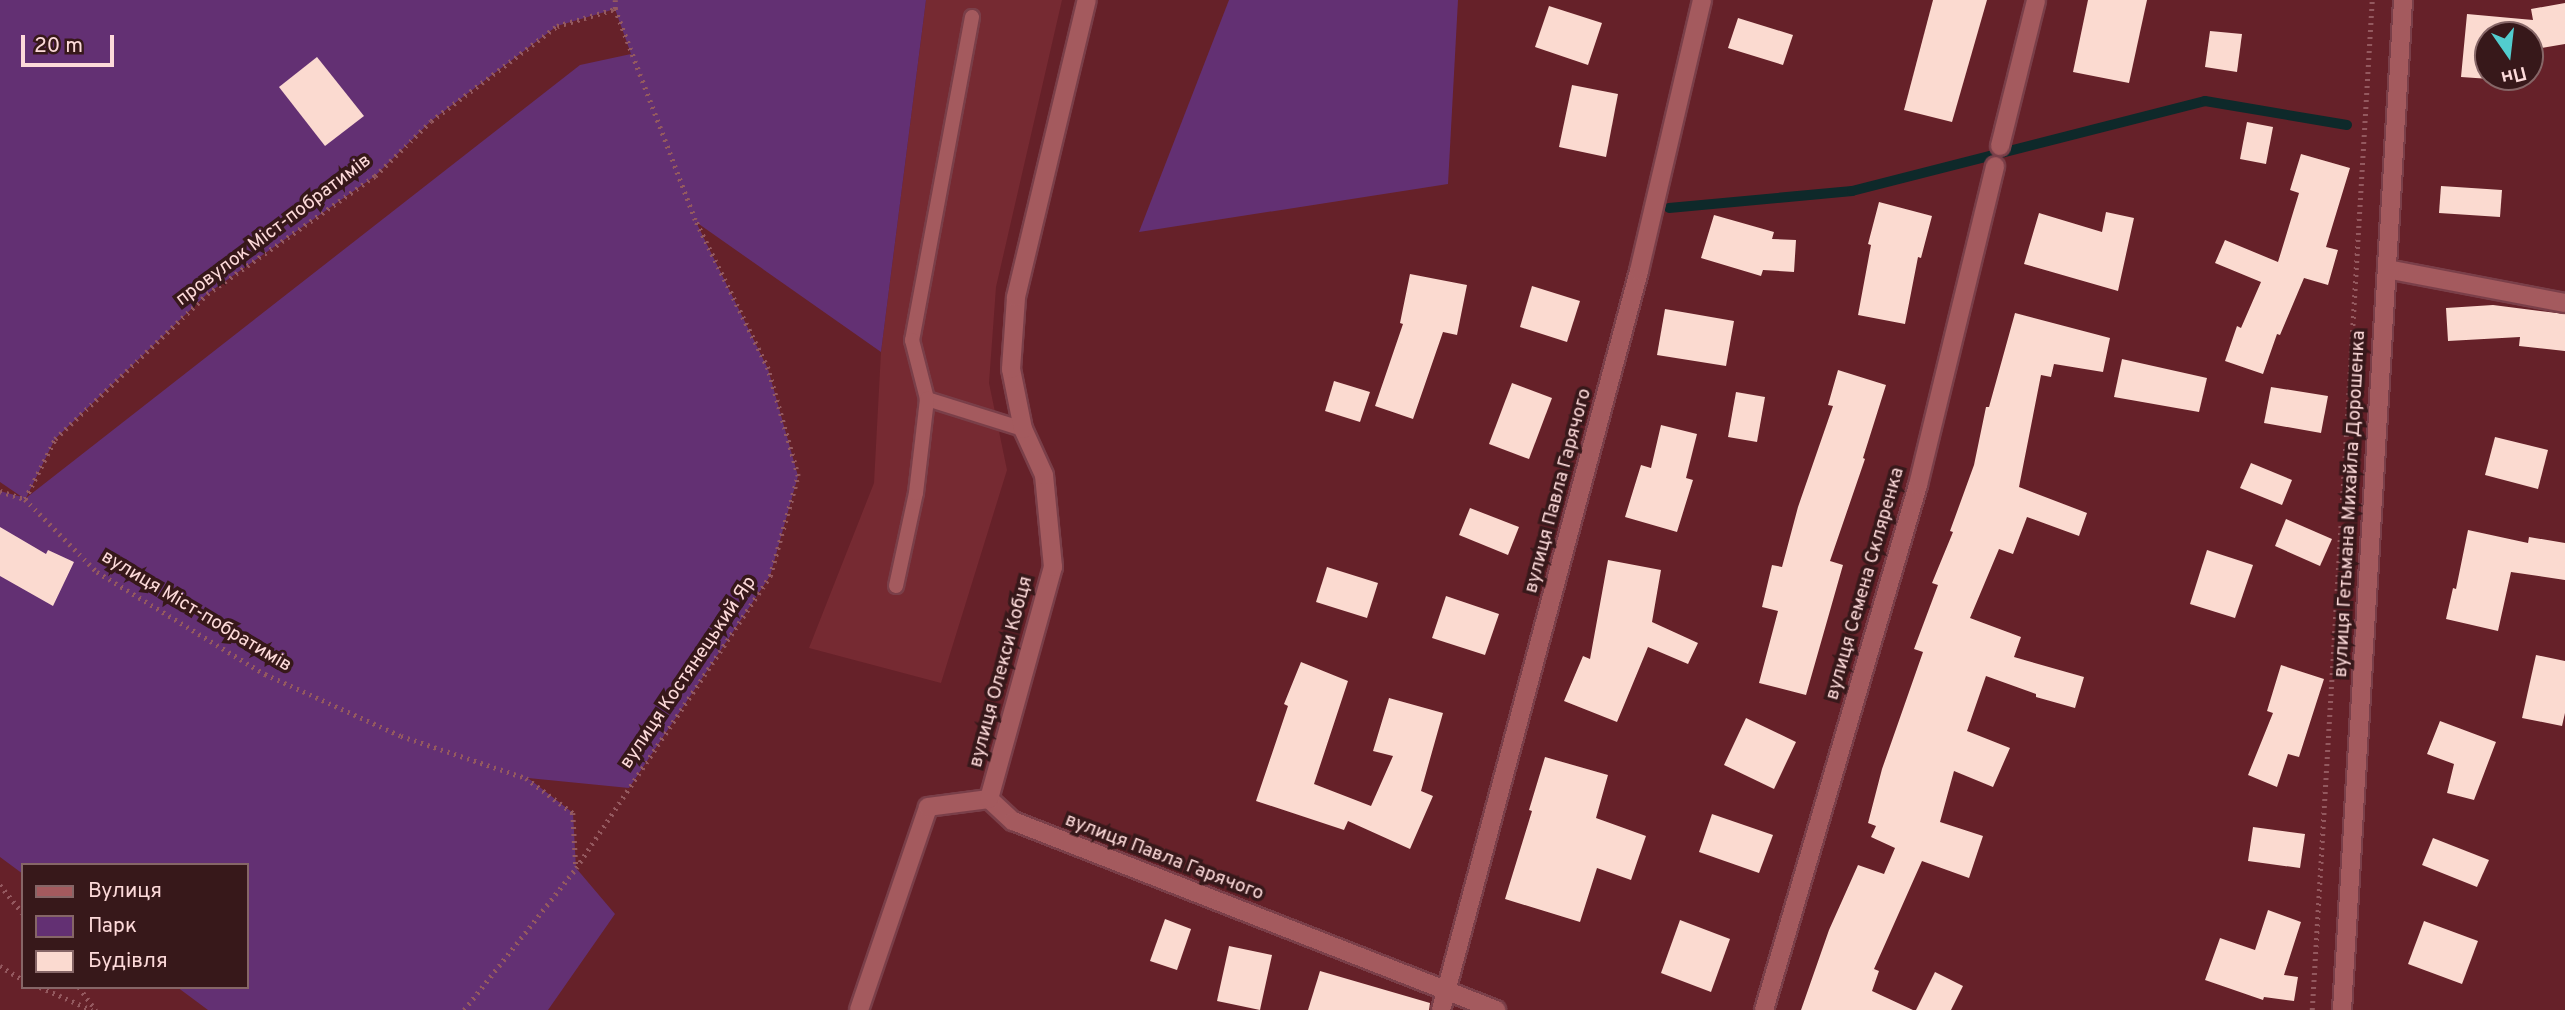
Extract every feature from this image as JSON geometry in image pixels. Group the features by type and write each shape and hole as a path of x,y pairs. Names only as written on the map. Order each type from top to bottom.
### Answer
{"street":[{"name":"вулиця Олекси Кобця","path":"989,799 1053,567 1044,475 1023,429 1011,369 1016,297 1087,0"},
{"name":"вулиця Павла Гарячого","path":"1441,1010 1639,271 1702,0"},
{"path":"2000,146 2036,0"},
{"name":"вулиця Гетьмана Михайла Дорошенка","path":"2342,1010 2403,0"},
{"name":"вулиця Семена Скляренка","path":"1764,1010 1918,485 1995,166"},
{"path":"2387,269 2565,303"},
{"name":"вулиця Павла Гарячого","path":"989,799 1013,821 1496,1010"},
{"path":"859,1010 928,807 989,799"}],"lane":[{"path":"896,586 916,493 927,399 912,340 972,17"},
{"path":"927,399 1023,429"}],"path":[{"name":"вулиця Костянецький Яр","path":"464,1010 576,868 771,576 799,476 768,369 695,220 615,9 615,0"},
{"path":"2312,1010 2372,0"},
{"name":"провулок Міст-побратимів","path":"25,499 55,439 207,294 375,176 431,121 557,26 615,9"},
{"name":"вулиця Міст-побратимів","path":"0,491 25,499 97,572 265,674 401,736 526,778 573,813 576,868"},
{"path":"0,885 21,911"},
{"path":"0,966 21,979"},
{"path":"45,989 94,1010"},
{"path":"80,989 94,1010"}],"shaded area":[{"path":"926,0 1062,0 996,287 989,383 1007,470 941,683 809,648 874,483 881,352"}],"green space":[{"path":"0,0 926,0 881,352 696,222 768,369 798,476 770,576 629,788 528,778 573,813 576,868 615,914 548,1010 208,1010 180,989 248,989 248,863 21,863 21,873 0,857 0,491 22,497 0,482","holes":["615,9 631,54 580,65 26,498 55,439 207,294 375,176 431,121 557,26"]},
{"path":"1229,0 1458,0 1448,184 1139,232"}],"building":[{"path":"1933,0 1987,0 1952,122 1904,110"},
{"path":"2088,0 2147,0 2129,83 2073,72"},
{"path":"2565,3 2565,44 2544,48 2544,21 2474,21 2474,78 2461,77 2467,14 2533,20 2531,9"},
{"path":"1549,6 1602,23 1588,65 1535,47"},
{"path":"1738,18 1793,35 1783,65 1728,48"},
{"path":"2210,31 2242,34 2237,72 2205,67"},
{"path":"317,57 364,116 325,146 279,87"},
{"path":"1572,85 1618,94 1606,157 1559,147"},
{"path":"2247,122 2273,127 2266,164 2240,159"},
{"path":"2301,154 2350,168 2326,247 2338,250 2328,285 2304,278 2280,335 2277,334 2263,374 2225,361 2237,326 2241,328 2261,282 2215,263 2225,240 2278,262 2299,193 2290,190"},
{"path":"2441,186 2502,190 2500,217 2439,213"},
{"path":"1879,202 1932,216 1921,258 1918,257 1905,324 1858,315 1871,245 1868,244"},
{"path":"2106,212 2134,218 2118,291 2024,264 2039,213 2102,232"},
{"path":"1714,215 1774,232 1772,239 1796,240 1794,272 1763,270 1761,276 1701,258"},
{"path":"1410,274 1467,285 1457,335 1443,332 1413,419 1375,406 1403,324 1400,323"},
{"path":"1532,286 1580,301 1567,342 1520,327"},
{"path":"2493,305 2565,314 2565,351 2519,346 2520,337 2448,341 2446,308"},
{"path":"1665,309 1734,321 1726,366 1657,355"},
{"path":"2015,313 2110,338 2103,372 2054,364 2051,377 2041,375 2019,487 2087,513 2079,536 2027,517 2013,554 1999,549 1970,618 2021,637 2014,657 2084,677 2075,708 2036,697 2036,694 1986,676 1967,731 2010,748 1993,787 1954,771 1940,822 1983,836 1969,878 1922,861 1874,969 1879,971 1872,991 1913,1010 1801,1010 1829,930 1858,865 1884,874 1895,848 1871,837 1876,826 1868,823 1882,769 1923,652 1914,649 1938,585 1932,583 1953,532 1950,531 1974,465 1986,407 1989,407"},
{"path":"2122,359 2207,378 2199,412 2114,397"},
{"path":"1838,370 1886,385 1863,458 1865,459 1830,561 1843,565 1806,695 1759,683 1778,611 1762,607 1772,565 1782,567 1798,507 1833,406 1828,405"},
{"path":"1334,381 1370,392 1360,422 1325,411"},
{"path":"1512,383 1552,398 1529,459 1489,444"},
{"path":"2271,387 2328,396 2321,433 2264,423"},
{"path":"1736,392 1765,397 1757,442 1728,437"},
{"path":"1661,425 1697,434 1686,478 1693,480 1677,532 1625,517 1641,465 1651,468"},
{"path":"2495,437 2548,450 2538,489 2485,475"},
{"path":"2251,463 2292,480 2282,505 2240,488"},
{"path":"1470,508 1519,527 1508,555 1459,535"},
{"path":"2286,519 2332,539 2320,566 2275,546"},
{"path":"0,527 46,554 48,550 74,562 53,606 0,576"},
{"path":"2468,530 2528,543 2529,537 2565,543 2565,580 2511,572 2498,631 2446,619 2453,588 2456,589"},
{"path":"2207,550 2253,565 2235,618 2190,604"},
{"path":"1608,560 1661,570 1652,622 1698,643 1688,664 1648,647 1617,722 1564,701 1583,656 1590,659"},
{"path":"1327,567 1378,583 1367,618 1316,602"},
{"path":"1446,596 1499,614 1485,655 1432,638"},
{"path":"2536,655 2565,661 2565,713 2562,726 2522,718"},
{"path":"1301,662 1348,681 1314,784 1371,806 1393,756 1373,751 1389,698 1443,713 1421,791 1433,796 1410,849 1348,821 1344,830 1256,801 1288,706 1284,704"},
{"path":"2281,665 2324,679 2299,757 2288,754 2277,787 2248,775 2273,713 2267,711"},
{"path":"1746,718 1796,742 1774,789 1724,765"},
{"path":"2440,721 2496,742 2474,800 2447,793 2454,764 2427,754"},
{"path":"1545,757 1608,775 1596,818 1646,836 1631,880 1597,868 1580,922 1505,899 1532,811 1529,810"},
{"path":"1712,814 1773,835 1759,873 1699,852"},
{"path":"2253,827 2305,834 2300,868 2248,861"},
{"path":"2433,838 2489,860 2477,887 2422,865"},
{"path":"2268,910 2301,922 2284,975 2298,977 2294,1001 2264,997 2263,1000 2205,980 2220,938 2255,950"},
{"path":"1165,919 1191,929 1177,970 1150,961"},
{"path":"1680,920 1730,939 1711,992 1661,973"},
{"path":"2424,921 2478,941 2462,984 2408,964"},
{"path":"1229,946 1272,955 1260,1010 1217,1001"},
{"path":"1320,971 1430,1003 1429,1010 1308,1010"},
{"path":"1935,972 1963,986 1951,1010 1916,1010"}],"waterway":[{"path":"1669,208 1852,191 2205,101 2347,125"}]}
